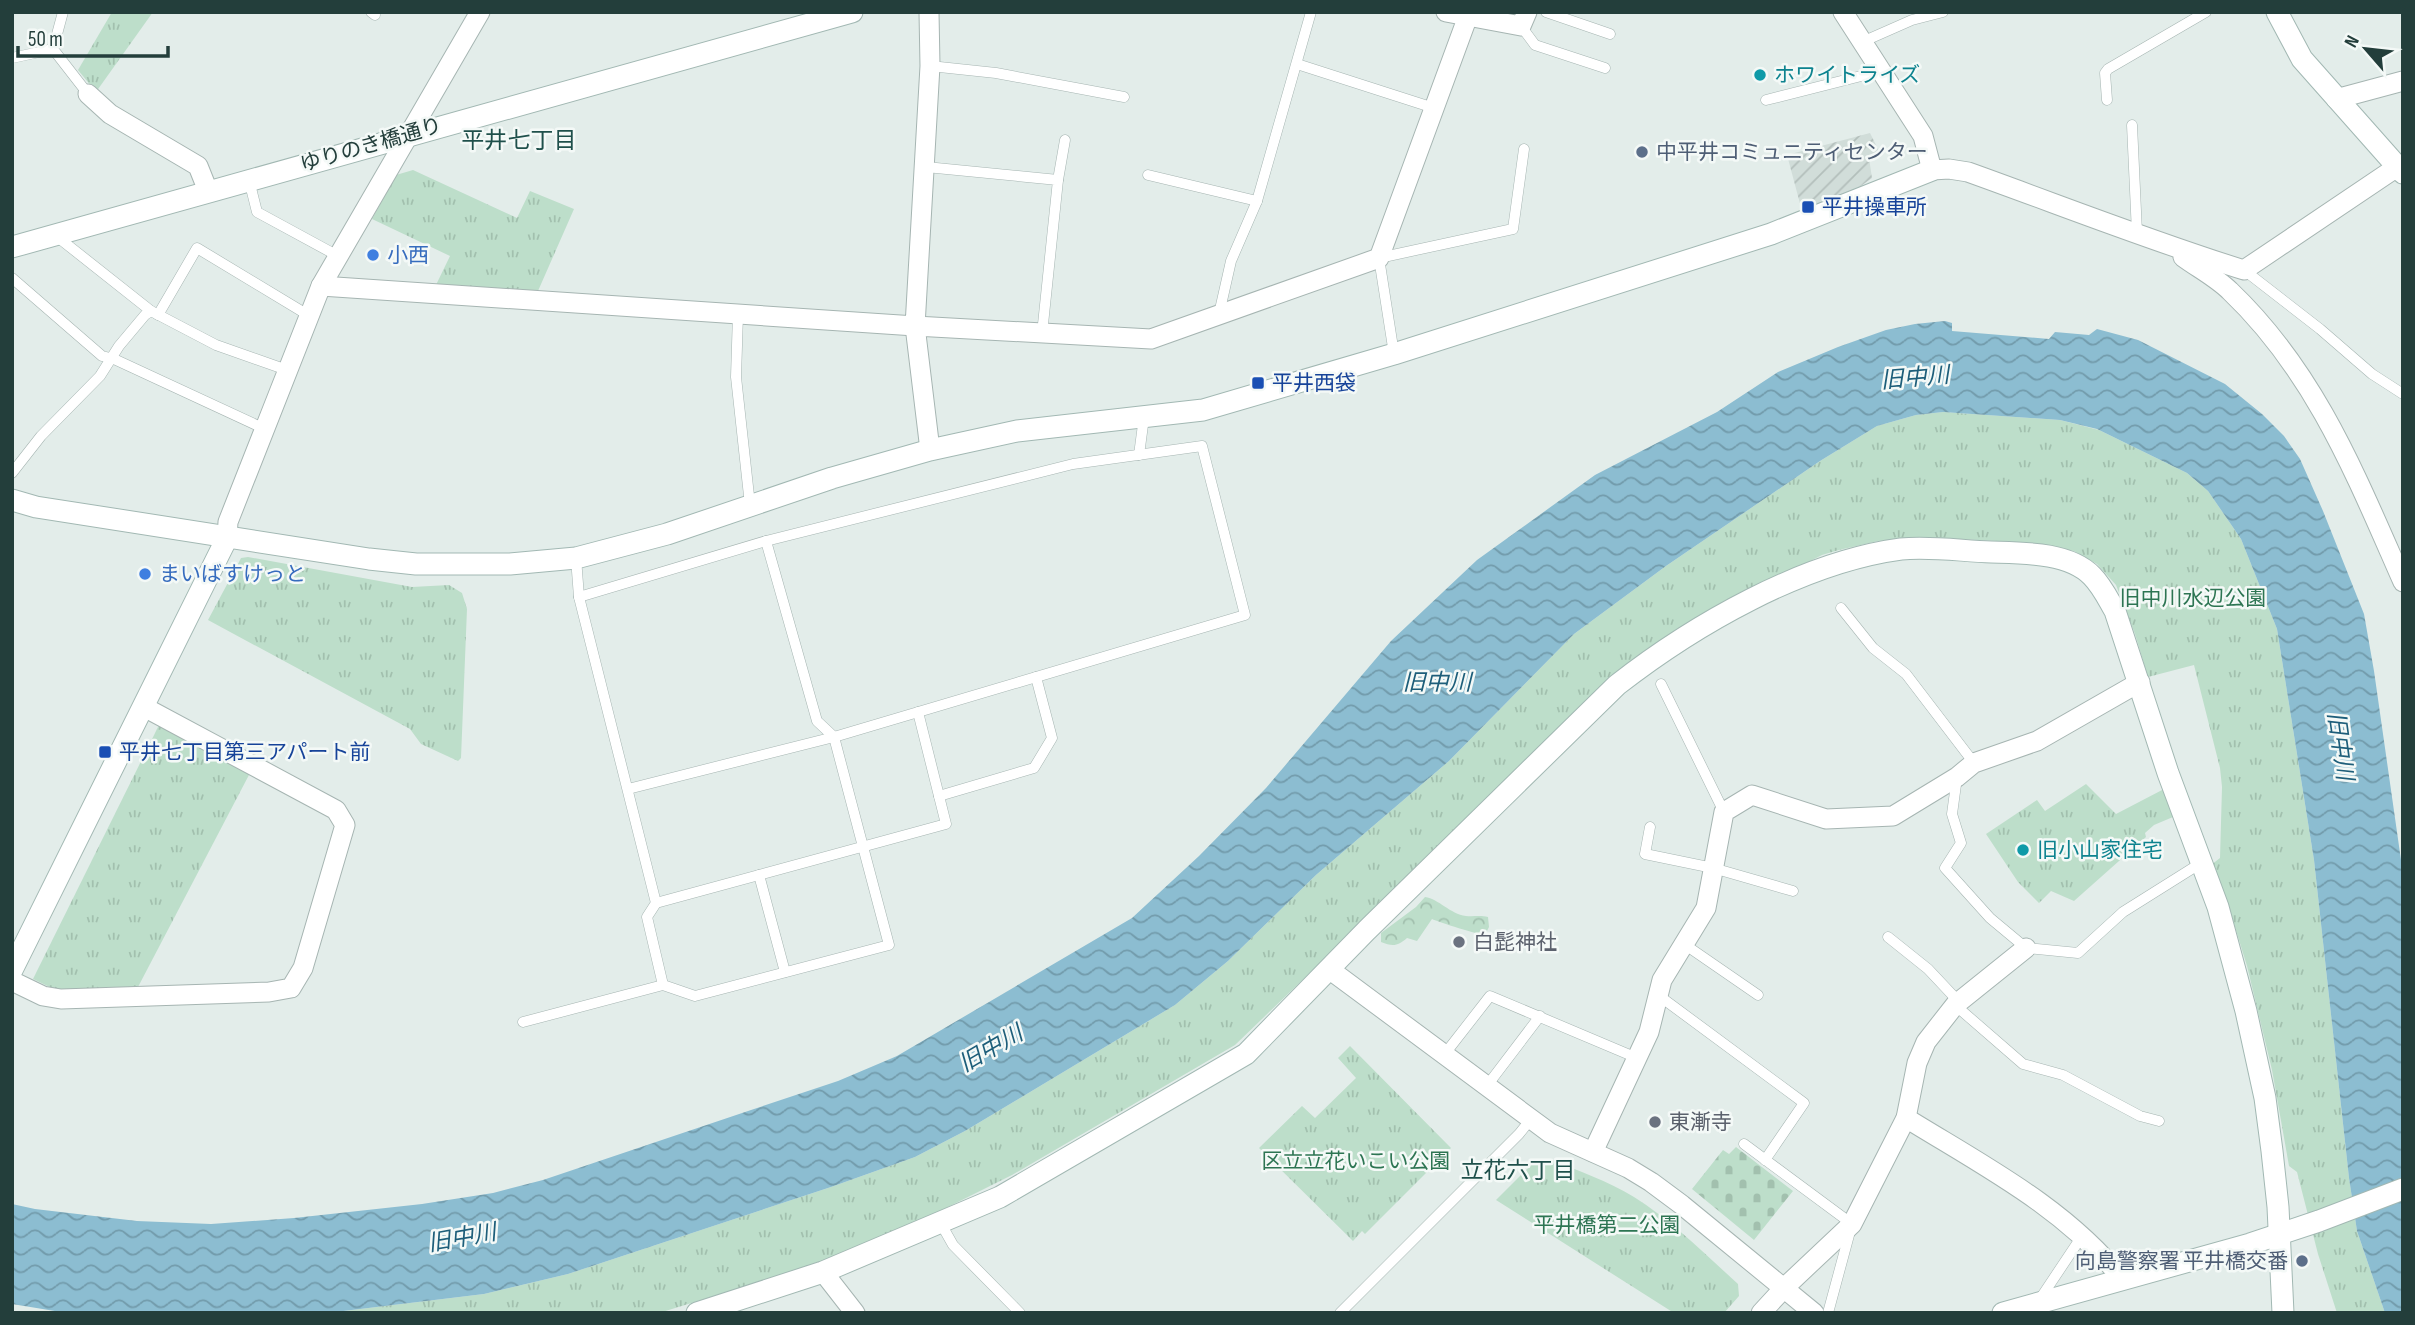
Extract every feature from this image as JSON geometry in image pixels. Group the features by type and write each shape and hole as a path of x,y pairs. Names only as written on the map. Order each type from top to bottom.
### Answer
{"street":[{"path":"12,970 227,538 228,522 321,286 480,12"},
{"name":"ゆりのき橋通り","path":"12,247 852,12"},
{"path":"929,12 926,167 915,326 930,450"},
{"path":"1446,12 1524,19"},
{"path":"1843,12 1923,136 1932,170"},
{"path":"12,500 36,507 227,538 416,564 510,564 576,558 667,534 832,478 930,450 1017,430 1203,410 1394,354 1771,234 1932,170 1968,172 2168,246 2244,270 2400,170 2302,59 2277,12"},
{"path":"321,286 1151,339 1380,258 1468,16"},
{"path":"2336,99 2403,81"},
{"path":"88,94 110,114 198,166 208,191"},
{"path":"2168,246 2229,290 2291,359 2345,451 2403,582"},
{"path":"697,1313 823,1272 1000,1197 1246,1054 1617,685 1648,661 1735,607 1820,570 1862,556 1905,549 2034,555 2073,563 2090,574 2104,591 2120,623 2168,772 2218,907 2238,976 2265,1098 2278,1207 2283,1313"},
{"path":"1593,1152 1649,1032 1662,980 1706,908 1724,812 1752,795 1826,819 1894,816 1957,777 1974,763 2037,741 2140,682"},
{"path":"12,981 43,996 61,999 269,992 291,988 303,968 345,825 335,810 144,707"},
{"path":"1761,1313 1852,1224 1906,1118 1917,1063 1926,1042 1957,1003 2026,948"},
{"path":"1329,969 1550,1133 1628,1168 1651,1182 1814,1313"},
{"path":"1906,1118 2001,1177 2083,1235 2122,1279"},
{"path":"2003,1313 2033,1308 2122,1279 2278,1235 2403,1189"},
{"path":"823,1272 855,1313"}],"lane":[{"path":"53,49 64,12"},
{"path":"1219,314 1231,261 1258,201 1311,12"},
{"path":"1546,12 1610,34"},
{"path":"1862,42 1912,20 1943,12"},
{"path":"2107,100 2105,73 2108,69 2206,12"},
{"path":"1524,19 1535,45 1605,68"},
{"path":"12,58 53,49"},
{"path":"53,49 88,94"},
{"path":"1297,64 1434,108"},
{"path":"930,66 996,73 1124,97"},
{"path":"1766,100 1881,71"},
{"path":"2132,125 2137,233"},
{"path":"1042,334 1058,180 1065,140"},
{"path":"1394,354 1380,258 1513,229 1524,149"},
{"path":"926,167 1058,180"},
{"path":"1148,175 1258,201"},
{"path":"248,180 257,212 338,256"},
{"path":"54,235 113,284 155,313 216,345 287,370"},
{"path":"12,473 41,436 100,376 110,358 145,315 155,313 197,248 308,315"},
{"path":"2244,270 2320,329 2372,374 2403,394"},
{"path":"12,278 102,356 265,429"},
{"path":"738,313 736,377 750,506"},
{"path":"1139,455 1144,417"},
{"path":"579,597 766,541 1073,464 1202,446 1245,615 834,737 628,789"},
{"path":"523,1023 663,985 695,996 889,945 834,737 817,721 766,541"},
{"path":"576,558 579,597 656,903"},
{"path":"1841,608 1873,648 1906,674 1974,763"},
{"path":"939,796 1034,768 1052,738 1036,677"},
{"path":"1661,684 1724,812"},
{"path":"663,985 647,917 656,903 946,824 918,712"},
{"path":"1957,777 1952,814 1961,843 1945,868 1990,918 2026,948 2078,953 2123,912 2202,862"},
{"path":"1650,827 1646,854 1713,868 1793,891"},
{"path":"759,875 785,972"},
{"path":"1888,937 1928,969 1957,1003 2023,1065 2063,1075 2140,1116 2160,1121"},
{"path":"1684,944 1758,995"},
{"path":"1658,995 1804,1103 1765,1160"},
{"path":"1444,1055 1490,996 1637,1058"},
{"path":"1486,1088 1540,1016"},
{"path":"1340,1313 1531,1119"},
{"path":"1744,1144 1852,1224 1828,1313"},
{"path":"940,1222 953,1245 1020,1313"},
{"path":"2033,1308 2083,1235"}],"shaded area":[{"path":"1870,133 1880,153 1869,158 1872,178 1847,196 1802,211 1787,155"}],"green space":[{"path":"112,12 153,12 96,92 78,70"},
{"path":"413,170 517,218 530,191 574,209 538,291 435,287 450,256 372,219 396,175"},
{"name":"旧中川水辺公園","path":"1943,412 2060,420 2099,430 2187,473 2208,491 2241,539 2277,629 2314,860 2357,1231 2385,1313 2337,1313 2318,1254 2297,1172 2289,1166 2272,1070 2247,966 2231,914 2211,865 2220,858 2222,787 2220,768 2194,665 2148,677 2116,585 2097,564 2074,551 2034,543 1922,537 1878,541 1822,555 1681,627 1370,915 1235,1045 1012,1175 918,1222 840,1255 659,1313 327,1313 484,1294 568,1274 915,1157 965,1131 1175,1005 1228,961 1316,875 1449,761 1574,634 1666,566 1820,461 1877,426 1916,415"},
{"path":"248,557 412,587 449,585 462,593 467,609 461,758 458,761 421,744 410,729 208,620 241,558"},
{"path":"159,725 250,773 138,987 58,991 33,979"},
{"path":"2086,784 2116,814 2164,789 2173,817 2154,825 2145,833 2146,837 2074,901 2051,891 2039,903 2018,882 1986,834 2037,800 2045,811"},
{"path":"1425,897 1460,915 1488,917 1489,927 1485,935 1432,919 1417,941 1407,938 1392,945 1381,942 1381,933"},
{"name":"区立立花いこい公園","path":"1350,1046 1451,1148 1365,1234 1362,1231 1353,1241 1259,1148 1302,1106 1315,1118 1356,1078 1338,1058"},
{"path":"1736,1147 1793,1191 1754,1240 1692,1189 1723,1150 1729,1154"},
{"name":"平井橋第二公園","path":"1550,1159 1614,1186 1662,1216 1738,1284 1739,1296 1724,1313 1674,1313 1496,1200 1534,1162"}],"water":[{"name":"旧中川","path":"1945,321 1952,323 1952,331 2049,339 2055,332 2089,335 2097,329 2138,340 2225,384 2284,436 2300,459 2364,614 2403,874 2403,1313 2385,1313 2357,1231 2314,860 2277,629 2241,539 2208,491 2187,473 2097,429 2060,420 1943,412 1916,415 1877,426 1820,461 1666,566 1574,634 1449,761 1316,875 1228,961 1175,1005 965,1131 915,1157 568,1274 484,1294 327,1313 67,1313 12,1304 12,1204 137,1221 211,1224 422,1204 493,1193 543,1180 838,1081 897,1056 1132,918 1199,856 1266,788 1391,641 1477,560 1595,475 1717,412 1778,372 1886,330"}],"place":[{"name":"ホワイトライズ","path":"1760,75"},
{"name":"中平井コミュニティセンター","path":"1642,152"},
{"name":"平井操車所","path":"1808,207"},
{"name":"小西","path":"373,255"},
{"name":"平井西袋","path":"1258,383"},
{"name":"まいばすけっと","path":"145,574"},
{"name":"平井七丁目第三アパート前","path":"105,752"},
{"name":"旧小山家住宅","path":"2023,850"},
{"name":"白髭神社","path":"1459,942"},
{"name":"東漸寺","path":"1655,1122"},
{"name":"向島警察署 平井橋交番","path":"2302,1261"}],"district":[{"name":"平井七丁目","path":"519,141"},
{"name":"立花六丁目","path":"1518,1171"}]}
